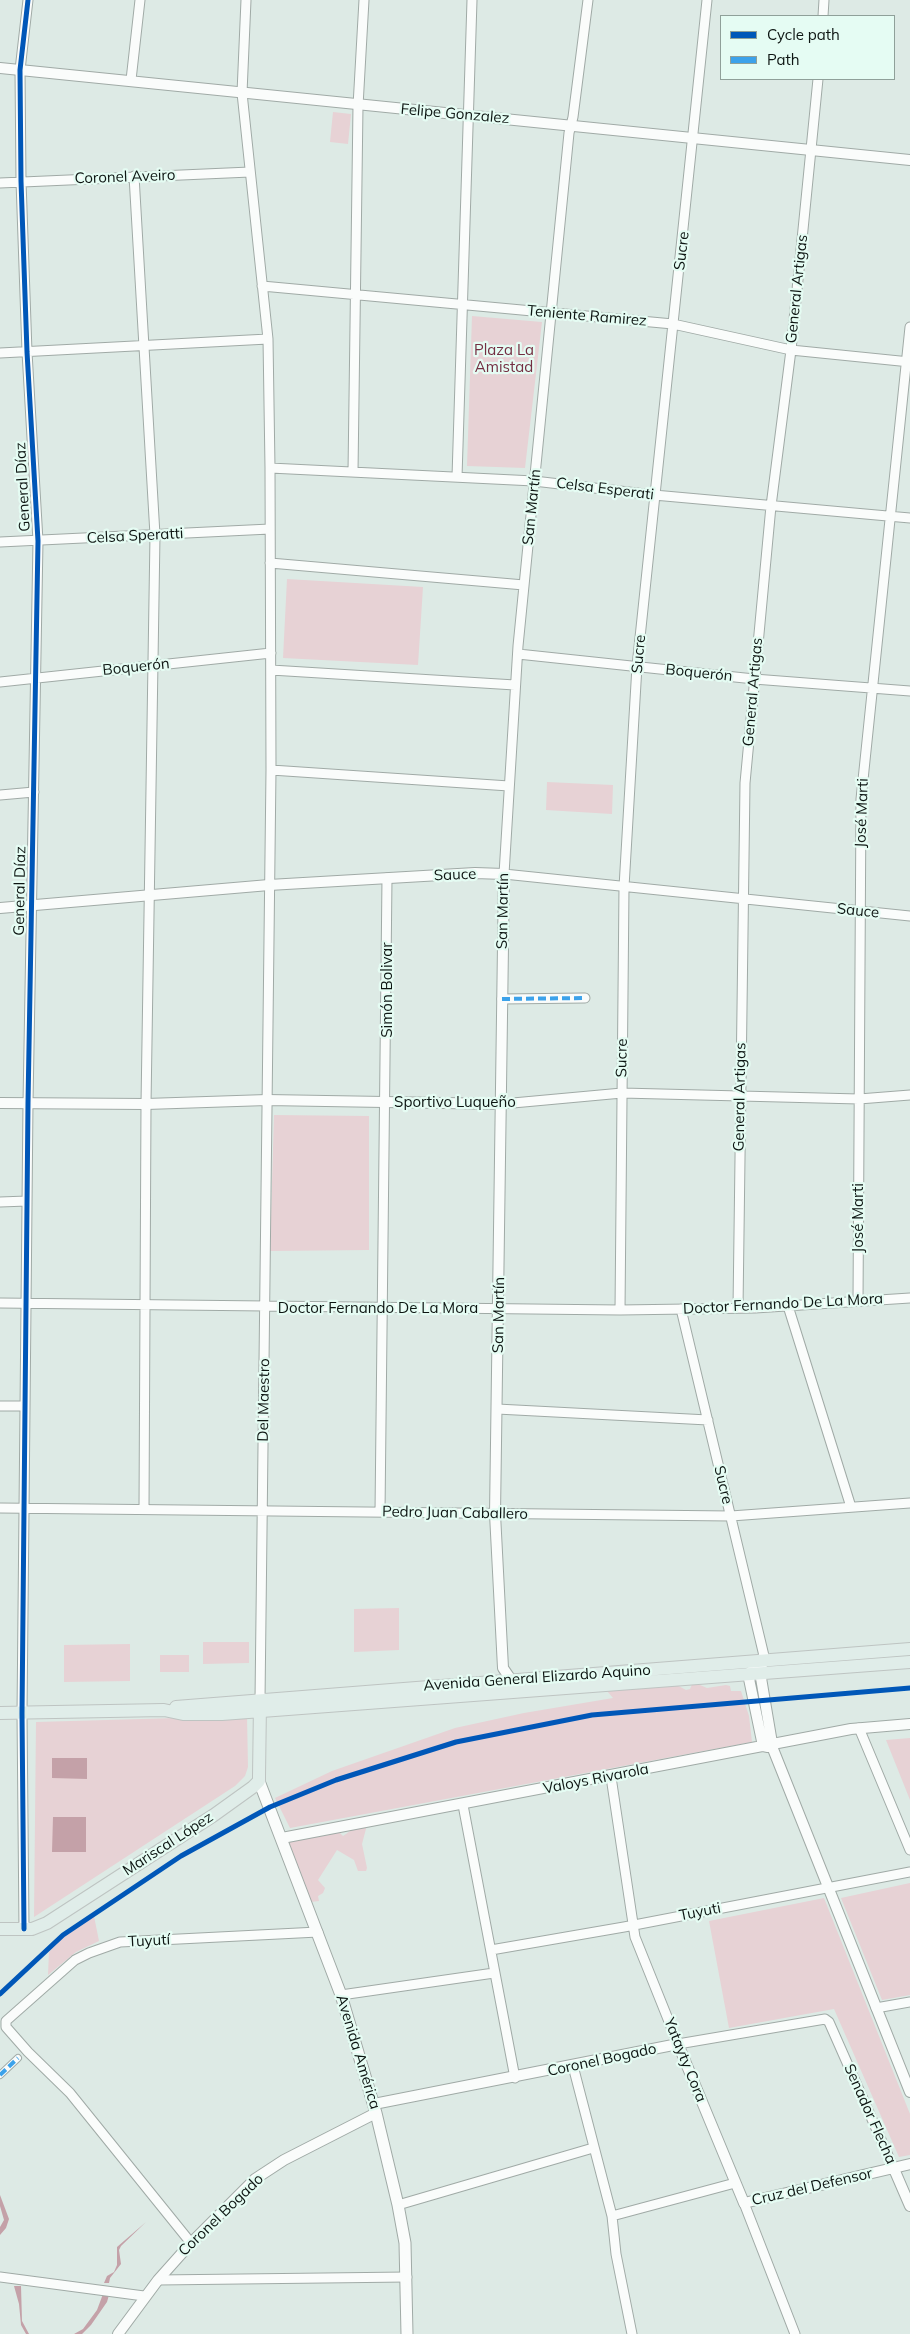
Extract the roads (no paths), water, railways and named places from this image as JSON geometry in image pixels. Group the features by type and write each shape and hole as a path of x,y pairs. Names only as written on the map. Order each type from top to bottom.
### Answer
{"main road":[{"name":"Avenida General Elizardo Aquino","path":"260,1706 511,1680 910,1649"},
{"name":"Avenida General Elizardo Aquino","path":"0,1713 164,1710 184,1706 260,1706 522,1691 910,1662"},
{"path":"259,1781 260,1706"},
{"name":"Avenida América","path":"259,1781 341,1996 375,2109 405,2243 407,2334"},
{"name":"Mariscal López","path":"0,1929 24,1929 47,1923 214,1815 259,1781"}],"street":[{"name":"General Díaz","path":"24,1929 22,1713 27,1201 38,541 27,352 21,182 20,70 28,0"},
{"path":"131,80 140,0"},
{"name":"Del Maestro","path":"246,0 242,93 268,339 270,468 271,673 260,1706"},
{"path":"352,472 358,106 364,0"},
{"path":"457,477 472,0"},
{"name":"San Martín","path":"522,1691 503,1668 495,1514 504,874 524,584 571,126 588,0"},
{"name":"Sucre","path":"620,1310 624,887 637,666 654,495 695,137 708,0"},
{"path":"823,15 824,0"},
{"name":"Felipe Gonzalez","path":"0,68 131,80 358,106 467,114 910,160"},
{"name":"General Artigas","path":"738,1308 745,783 771,506 791,350 818,80"},
{"name":"Coronel Aveiro","path":"0,183 250,172"},
{"path":"134,176 155,535 146,1104 144,1510"},
{"name":"Teniente Ramirez","path":"262,286 673,324 791,350 908,362"},
{"name":"José Marti","path":"858,1302 861,799 908,362 910,327"},
{"path":"0,353 268,339"},
{"name":"Celsa Esperati","path":"270,468 534,481 654,495 910,518"},
{"name":"Celsa Speratti","path":"0,542 270,529"},
{"path":"270,562 524,584"},
{"name":"Boquerón","path":"0,682 271,653"},
{"name":"Boquerón","path":"518,654 754,679 910,691"},
{"path":"271,673 516,685"},
{"path":"270,770 509,786"},
{"path":"0,795 34,792"},
{"name":"Sauce","path":"0,908 269,885 475,873 504,874 910,916"},
{"name":"Simón Bolivar","path":"380,1512 384,1307 387,878"},
{"path":"502,1000 585,998"},
{"name":"Sportivo Luqueño","path":"0,1103 146,1104 267,1100 502,1104 622,1093 859,1099 910,1095"},
{"path":"0,1202 27,1201"},
{"name":"Doctor Fernando De La Mora","path":"0,1303 620,1310 788,1306 910,1298"},
{"path":"788,1306 851,1506"},
{"name":"Sucre","path":"680,1309 765,1660"},
{"path":"0,1406 25,1406"},
{"path":"497,1409 708,1420"},
{"name":"Pedro Juan Caballero","path":"0,1508 731,1516 910,1503"},
{"path":"765,1660 754,1673 769,1746 910,2092"},
{"name":"Valoys Rivarola","path":"282,1838 859,1728 910,1724"},
{"path":"859,1728 910,1850"},
{"name":"Yatayty Cora","path":"611,1776 636,1937 796,2334"},
{"path":"463,1805 515,2078"},
{"name":"Tuyuti","path":"490,1950 828,1889 910,1872"},
{"name":"Tuyutí","path":"190,2244 70,2093 28,2052 6,2027 6,2021 76,1960 89,1953 120,1942 318,1932"},
{"path":"341,1996 494,1973"},
{"path":"876,2008 910,2002"},
{"name":"Coronel Bogado","path":"118,2334 144,2296 158,2280 190,2244 255,2179 284,2160 375,2109 678,2044 820,2018 829,2022"},
{"name":"Senador Flecha","path":"829,2022 910,2206"},
{"path":"0,2075 18,2058"},
{"path":"573,2066 612,2216 616,2254 632,2334"},
{"path":"398,2205 593,2148"},
{"name":"Cruz del Defensor","path":"744,2203 910,2164"},
{"path":"612,2216 735,2183"},
{"path":"158,2280 407,2277"},
{"path":"1,2278 144,2296"}],"park label":[{"name":"Plaza La Amistad","path":"504,358"}]}
